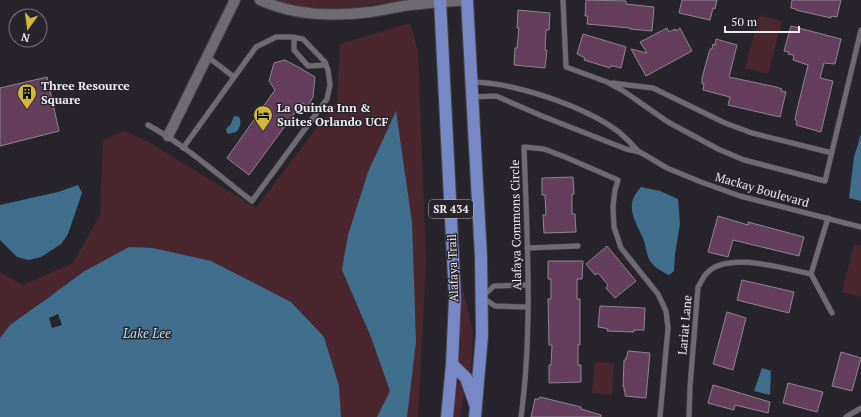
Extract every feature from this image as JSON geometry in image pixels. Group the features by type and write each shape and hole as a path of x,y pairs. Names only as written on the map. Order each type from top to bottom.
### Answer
{"main road":[{"name":"SR 434","path":"467,0 482,297 482,335 476,413"},
{"name":"Alafaya Trail","path":"440,2 455,298 452,364 447,417"},
{"path":"452,364 466,378 476,413"}],"street":[{"path":"168,136 235,0"},
{"path":"260,0 276,7 305,14 327,16 467,0"}],"lane":[{"path":"467,0 472,0"},
{"path":"563,0 566,67 607,82 622,90 668,122 718,149 744,160 825,181 861,30"},
{"path":"148,125 168,136 183,148 252,201 327,99 330,85 325,62 303,39 294,37 276,37 256,47 183,148"},
{"path":"294,37 294,50 308,66 326,65"},
{"path":"208,57 234,77"},
{"name":"Mackay Boulevard","path":"472,82 499,85 520,90 582,111 600,119 620,133 640,152 667,168 701,182 740,196 861,227"},
{"path":"607,82 654,88 752,133 832,153"},
{"name":"Mackay Boulevard","path":"472,97 496,96 549,119 626,149 640,152"},
{"name":"Alafaya Commons Circle","path":"521,417 525,385 528,285 524,147 544,150 565,157 618,180 613,207 614,227 621,248 658,294 666,311 668,328 660,417"},
{"path":"828,218 811,274 832,313"},
{"path":"527,248 578,246"},
{"name":"Lariat Lane","path":"690,417 690,387 698,288 706,273 717,265 745,261 811,274"},
{"path":"527,307 495,306 482,297 494,286 528,285"},
{"path":"846,417 861,408"}],"shaded area":[{"path":"275,0 407,0 324,11"},
{"path":"759,15 782,21 768,74 745,68"},
{"path":"410,23 418,51 426,262 418,417 0,417 0,272 23,285 73,263 100,215 103,140 124,131 149,142 256,208 337,101 340,44"},
{"path":"854,244 861,246 861,297 842,292"},
{"path":"462,285 473,332 471,373 460,361"},
{"path":"595,362 614,363 612,395 592,393"},
{"path":"459,375 465,388 460,417 453,417"}],"water":[{"path":"396,111 412,222 416,342 407,417 377,417 390,391 371,337 342,270 348,235 368,172"},
{"path":"234,116 239,117 239,128 236,132 228,134 226,129 231,124"},
{"path":"861,134 861,201 849,198 854,157"},
{"path":"78,185 82,193 68,234 61,244 41,257 29,260 17,257 0,240 0,205 58,192"},
{"path":"641,187 660,191 678,199 680,224 674,271 669,275 653,264 648,257 645,243 632,212 633,200"},
{"name":"Lake Lee","path":"129,247 153,248 211,261 291,302 324,337 339,386 341,417 0,417 0,338 10,325 83,272"},
{"path":"762,368 771,371 770,395 754,391"}],"pier":[{"path":"58,314 62,325 52,328 49,318"}],"building":[{"path":"586,0 626,1 626,4 654,7 652,31 587,24 588,16 585,16"},
{"path":"682,0 717,0 710,20 679,13"},
{"path":"792,0 841,0 837,17 831,16 831,18 791,8"},
{"path":"518,10 550,13 549,30 546,30 545,50 547,50 545,68 514,65 515,48 517,48 519,28 517,28"},
{"path":"791,26 841,39 835,64 824,63 820,78 833,81 821,132 796,125 796,114 808,65 793,60 794,55 788,54 789,52 784,51"},
{"path":"667,28 669,32 675,29 676,31 680,28 692,51 646,76 631,49 647,53 640,42"},
{"path":"583,34 626,47 621,68 611,66 610,68 584,60 585,58 577,54"},
{"path":"716,39 737,45 729,77 776,87 782,89 781,91 786,92 780,117 728,105 730,97 703,90 704,84 702,84 702,78 710,49 712,49 713,44 715,45"},
{"name":"La Quinta Inn & Suites Orlando UCF","path":"285,60 315,77 313,97 308,106 302,103 249,175 227,158 275,90 269,81 274,63"},
{"name":"Three Resource Square","path":"47,77 59,131 0,146 0,88"},
{"path":"573,177 574,194 572,194 572,214 575,214 576,232 544,233 543,215 546,215 545,195 542,195 542,178"},
{"path":"718,216 748,225 748,222 804,237 799,256 733,240 728,257 708,252"},
{"path":"607,246 636,281 615,298 606,288 608,285 598,273 595,275 586,264"},
{"path":"548,261 583,261 582,279 577,279 577,299 580,299 580,345 578,345 578,365 581,365 581,382 549,383 549,365 551,365 552,345 549,345 548,299 551,299 551,279 548,279"},
{"path":"742,280 794,292 789,313 737,300"},
{"path":"600,306 645,308 644,330 634,330 634,332 607,331 608,329 598,327"},
{"path":"727,312 746,318 733,370 713,364"},
{"path":"628,351 650,353 646,398 625,396 623,387 624,360 626,360"},
{"path":"841,352 861,358 852,391 832,386"},
{"path":"788,383 823,392 817,412 783,403"},
{"path":"713,385 770,402 768,413 735,405 734,410 708,403"},
{"path":"540,397 581,407 581,409 601,415 601,417 531,417 535,399 539,399"}],"place":[{"name":"Three Resource Square","path":"27,110"},
{"name":"La Quinta Inn & Suites Orlando UCF","path":"263,132"}]}
